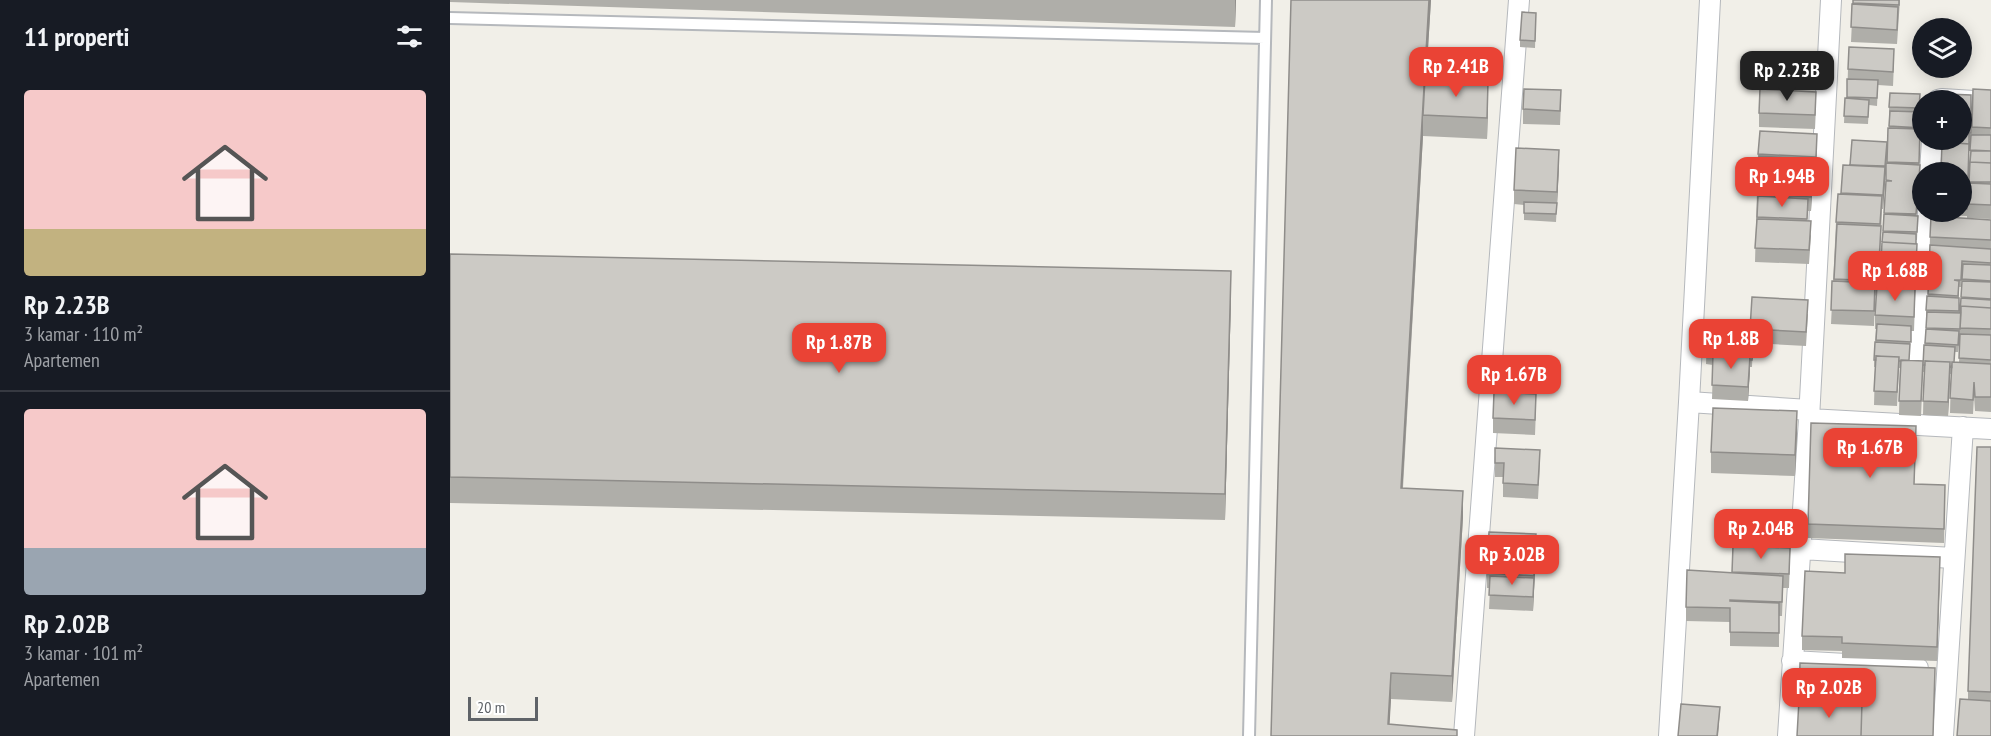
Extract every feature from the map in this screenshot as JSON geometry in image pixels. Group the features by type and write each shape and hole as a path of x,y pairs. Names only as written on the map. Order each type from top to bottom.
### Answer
{"street":[{"path":"1464,736 1519,0"},
{"path":"1669,736 1710,0"},
{"path":"1788,736 1809,415 1831,0"},
{"path":"1972,101 1991,102"},
{"path":"1918,356 1928,222"},
{"path":"1689,402 1809,415 1991,429"},
{"path":"1943,736 1963,427"},
{"path":"1801,549 1953,558"},
{"path":"1792,661 1947,669"}],"lane":[{"path":"1249,736 1266,0"},
{"path":"450,18 1265,38"}],"building":[{"path":"1291,0 1429,0 1401,488 1463,491 1452,676 1391,673 1388,724 1457,730 1457,736 1271,736"},
{"path":"1853,0 1899,0 1899,5 1853,3"},
{"path":"1852,4 1898,7 1897,30 1851,27"},
{"path":"1522,12 1536,13 1535,41 1520,40"},
{"path":"1849,47 1894,49 1893,72 1848,69"},
{"path":"1425,78 1488,82 1487,118 1423,115"},
{"path":"1847,79 1878,80 1877,98 1847,97"},
{"path":"1524,89 1561,90 1560,111 1523,109"},
{"path":"1760,89 1816,92 1815,115 1759,113"},
{"path":"1973,89 1991,90 1991,128 1972,127"},
{"path":"1890,93 1912,94 1912,108 1889,107"},
{"path":"1845,98 1869,100 1868,117 1844,116"},
{"path":"1890,111 1912,112 1912,127 1889,126"},
{"path":"1888,128 1912,129 1912,150 1919,150 1919,162 1887,162"},
{"path":"1760,131 1817,134 1816,157 1758,154"},
{"path":"1972,135 1991,135 1991,151 1970,150 1972,150"},
{"path":"1852,140 1887,142 1885,166 1850,165"},
{"path":"1516,148 1559,150 1557,192 1514,190"},
{"path":"1942,150 1969,150 1968,162 1941,162"},
{"path":"1971,151 1991,151 1991,163 1970,162"},
{"path":"1759,156 1813,159 1811,197 1757,194"},
{"path":"1972,162 1991,163 1991,182 1972,182"},
{"path":"1886,163 1912,165 1912,214 1884,213 1886,181 1892,181 1886,180"},
{"path":"1843,165 1885,167 1883,195 1841,193"},
{"path":"1972,183 1991,184 1991,205 1972,204"},
{"path":"1838,194 1882,196 1880,224 1836,222"},
{"path":"1758,196 1808,199 1807,219 1757,217"},
{"path":"1524,202 1557,203 1556,214 1524,213"},
{"path":"1884,214 1912,216 1912,222 1918,222 1917,232 1883,231"},
{"path":"1757,219 1811,221 1809,250 1755,248"},
{"path":"1972,219 1991,220 1991,240 1930,237 1931,222 1972,222"},
{"path":"1837,224 1881,226 1879,262 1881,262 1882,242 1917,244 1915,286 1879,284 1879,281 1834,279"},
{"path":"1883,232 1916,234 1916,244 1882,242"},
{"path":"1930,245 1991,249 1991,263 1962,261 1961,280 1954,280 1959,281 1958,296 1928,294"},
{"path":"450,254 1231,271 1225,494 450,477"},
{"path":"1963,264 1991,265 1991,281 1962,279"},
{"path":"1832,281 1875,283 1874,311 1831,310"},
{"path":"1962,281 1991,282 1991,299 1961,297"},
{"path":"1877,286 1915,288 1914,317 1875,315"},
{"path":"1927,296 1959,298 1959,311 1926,310"},
{"path":"1752,297 1808,300 1806,332 1750,329"},
{"path":"1961,298 1991,300 1991,308 1961,306 1960,312"},
{"path":"1961,306 1991,308 1991,329 1960,328"},
{"path":"1927,312 1961,313 1960,329 1926,328"},
{"path":"1877,324 1911,326 1911,342 1876,340"},
{"path":"1926,329 1959,331 1958,345 1925,343"},
{"path":"1960,334 1991,335 1991,360 1959,358"},
{"path":"1707,336 1730,337 1729,355 1713,354 1713,357 1706,357"},
{"path":"1733,340 1753,341 1752,360 1750,356 1732,355"},
{"path":"1875,342 1910,344 1909,360 1899,361 1899,357 1876,356 1874,360"},
{"path":"1924,345 1955,347 1952,367 1950,362 1925,361 1923,365"},
{"path":"1713,354 1750,356 1748,387 1712,385"},
{"path":"1876,356 1899,357 1897,392 1874,391"},
{"path":"1901,360 1923,361 1921,401 1899,401"},
{"path":"1925,361 1950,362 1948,402 1923,401"},
{"path":"1952,362 1991,364 1991,397 1975,397 1974,382 1973,400 1950,398"},
{"path":"1494,392 1536,394 1535,420 1493,418"},
{"path":"1713,408 1797,411 1795,455 1711,452"},
{"path":"1811,423 1916,426 1914,484 1945,485 1944,529 1808,524"},
{"path":"1977,447 1991,447 1991,692 1968,691"},
{"path":"1495,448 1540,450 1538,485 1503,483 1504,463 1495,463"},
{"path":"1734,515 1791,517 1790,546 1733,544"},
{"path":"1489,532 1536,534 1534,576 1487,573"},
{"path":"1733,546 1790,548 1789,574 1732,572"},
{"path":"1845,554 1940,557 1937,647 1842,643 1842,637 1802,636 1805,571 1845,573"},
{"path":"1687,570 1783,576 1782,602 1730,600 1779,603 1779,633 1730,632 1730,608 1686,607"},
{"path":"1490,576 1534,578 1533,597 1489,595"},
{"path":"1800,663 1935,668 1933,736 1861,736 1862,702 1799,700"},
{"path":"1960,699 1991,701 1991,736 1957,736"},
{"path":"1799,700 1862,702 1861,736 1797,736"},
{"path":"1681,704 1720,707 1717,736 1678,736"}]}
